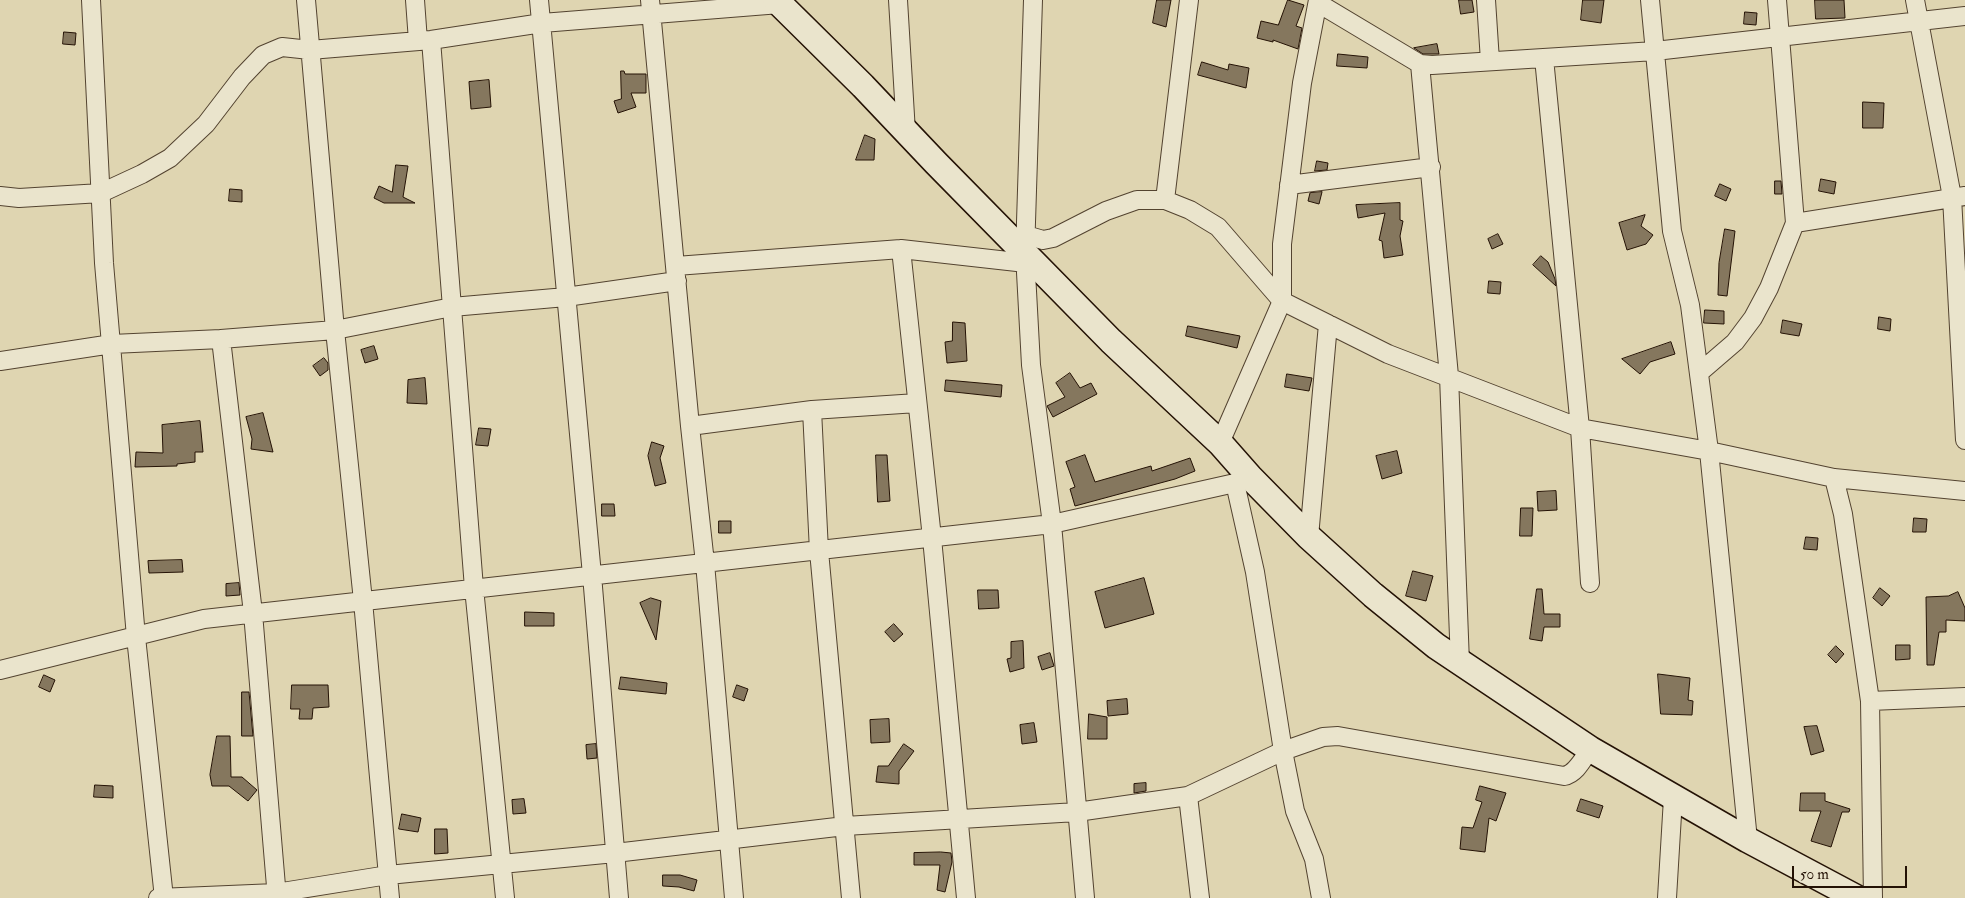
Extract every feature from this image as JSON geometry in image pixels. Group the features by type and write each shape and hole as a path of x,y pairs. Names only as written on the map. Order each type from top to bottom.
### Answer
{"main road":[{"path":"778,2 1026,251 1111,341 1220,443 1243,480 1374,595 1436,646 1590,749 1748,840 1857,898"}],"street":[{"path":"90,0 104,263 136,637 162,898 276,896 388,875 615,853 845,826 1077,812 1188,796 1283,751 1323,737 1338,736 1564,776 1574,772 1590,749"},
{"path":"306,0 335,330 363,601 390,898"},
{"path":"416,0 424,41 452,307 474,588 505,898"},
{"path":"539,0 592,575 619,898"},
{"path":"898,0 906,132"},
{"path":"1033,0 1026,251 1031,365 1052,524 1085,898"},
{"path":"1165,200 1189,0"},
{"path":"1486,0 1490,61"},
{"path":"1650,0 1672,231 1690,305 1709,451 1748,840"},
{"path":"1699,373 1735,342 1753,318 1769,288 1795,223 1777,0"},
{"path":"1915,0 1918,22 1958,197 1965,440"},
{"path":"1220,443 1282,302 1282,244 1289,185 1302,84 1318,1 1420,64 1432,65 1655,51 1965,16"},
{"path":"0,196 19,198 101,193 142,174 170,158 206,124 242,77 263,55 282,47 310,50 424,41 651,8 778,2"},
{"path":"651,8 690,426 705,563 734,898"},
{"path":"1544,58 1580,428 1590,583"},
{"path":"1420,64 1449,376 1460,663"},
{"path":"1289,185 1431,167"},
{"path":"1795,223 1958,197"},
{"path":"0,361 112,344 221,339 335,330 452,307 566,297 676,274 901,249 1026,251 1043,240 1053,238 1106,210 1137,200 1165,200 1190,210 1218,227 1282,302 1388,354 1580,428 1709,451 1834,478 1965,491"},
{"path":"901,249 932,538 966,898"},
{"path":"1309,536 1328,324"},
{"path":"221,339 253,613 276,896"},
{"path":"690,426 812,410 917,403"},
{"path":"812,410 819,551 851,898"},
{"path":"1834,478 1843,514 1870,701 1873,898"},
{"path":"0,670 204,619 1052,524 1243,480 1255,572 1283,751 1295,811 1314,859 1322,898"},
{"path":"1870,701 1965,697"},
{"path":"1188,796 1200,898"},
{"path":"1667,898 1673,798"}],"building":[{"path":"1157,0 1171,0 1166,27 1153,23"},
{"path":"1288,0 1304,5 1296,26 1302,28 1298,49 1273,40 1273,42 1257,38 1261,21 1278,25"},
{"path":"1459,0 1472,0 1474,12 1461,14"},
{"path":"1583,0 1604,0 1601,23 1581,20"},
{"path":"1815,0 1844,0 1845,18 1816,19"},
{"path":"1745,12 1757,13 1756,25 1744,24"},
{"path":"64,32 76,33 75,45 63,44"},
{"path":"1437,44 1439,54 1423,54 1414,48"},
{"path":"1338,54 1368,57 1367,68 1337,66"},
{"path":"1202,62 1228,70 1229,64 1249,68 1246,88 1198,75"},
{"path":"621,71 624,71 625,74 646,74 646,93 631,93 636,107 618,113 614,101 621,99"},
{"path":"489,80 491,107 471,109 469,82"},
{"path":"1863,102 1884,103 1883,128 1863,128"},
{"path":"865,135 875,139 874,160 856,160"},
{"path":"1317,161 1328,163 1327,170 1315,171"},
{"path":"396,165 408,166 403,197 415,203 384,203 374,198 379,186 392,192"},
{"path":"1821,179 1836,182 1834,194 1819,191"},
{"path":"1775,181 1781,181 1782,194 1775,194"},
{"path":"1720,184 1731,189 1726,201 1715,196"},
{"path":"230,189 242,190 242,202 229,201"},
{"path":"1322,192 1319,204 1308,201 1310,193"},
{"path":"1400,203 1400,220 1403,221 1400,236 1403,255 1384,258 1382,241 1379,240 1385,213 1358,218 1356,205"},
{"path":"1645,215 1641,226 1653,235 1646,244 1627,250 1619,223"},
{"path":"1725,229 1735,231 1727,296 1718,295 1719,263"},
{"path":"1498,234 1503,244 1492,249 1488,239"},
{"path":"1541,256 1548,262 1556,286 1533,265"},
{"path":"1489,281 1501,282 1500,294 1488,293"},
{"path":"1705,310 1724,311 1724,324 1704,323"},
{"path":"1879,317 1891,319 1890,331 1878,329"},
{"path":"1783,320 1802,324 1799,336 1781,333"},
{"path":"953,322 965,323 967,361 947,363 945,342 952,341"},
{"path":"1188,326 1240,336 1237,348 1186,336"},
{"path":"1671,342 1675,354 1650,362 1640,374 1622,359"},
{"path":"374,346 378,359 365,363 361,350"},
{"path":"324,358 328,363 328,370 320,376 313,366"},
{"path":"1070,373 1080,388 1091,383 1097,394 1053,417 1047,406 1065,397 1056,383"},
{"path":"1287,374 1312,378 1309,391 1285,387"},
{"path":"425,378 427,404 407,403 408,380"},
{"path":"946,380 1002,385 1001,397 945,391"},
{"path":"263,413 273,452 251,449 252,439 246,417"},
{"path":"200,421 203,452 195,452 195,462 177,464 177,466 135,467 136,452 163,453 162,425"},
{"path":"479,428 491,429 488,446 476,445"},
{"path":"652,442 664,446 660,458 666,483 655,486 648,456"},
{"path":"1397,451 1402,473 1382,479 1376,456"},
{"path":"876,455 887,455 890,501 878,502"},
{"path":"1085,455 1095,482 1151,466 1152,471 1190,458 1195,471 1175,479 1075,506 1070,489 1075,487 1066,462"},
{"path":"1556,491 1557,510 1538,511 1537,492"},
{"path":"602,504 614,504 615,516 602,516"},
{"path":"1521,508 1533,508 1532,536 1520,536"},
{"path":"1914,518 1927,519 1926,532 1913,532"},
{"path":"719,521 731,521 731,533 719,533"},
{"path":"1806,537 1818,538 1817,550 1804,549"},
{"path":"182,560 183,572 149,573 148,561"},
{"path":"1413,571 1433,576 1426,601 1406,596"},
{"path":"1144,578 1154,614 1105,628 1095,592"},
{"path":"239,583 240,595 226,596 226,584"},
{"path":"1880,588 1890,596 1882,606 1873,598"},
{"path":"1537,589 1542,589 1544,614 1560,614 1560,627 1544,627 1542,641 1530,639"},
{"path":"978,590 998,590 999,608 979,609"},
{"path":"1958,592 1965,608 1965,621 1946,620 1946,632 1939,632 1934,665 1927,665 1926,597 1948,596"},
{"path":"651,598 661,601 656,640 640,603"},
{"path":"525,612 554,613 554,626 525,626"},
{"path":"894,624 903,634 894,642 885,632"},
{"path":"1023,641 1024,668 1010,672 1007,659 1011,658 1011,642"},
{"path":"1896,645 1910,645 1910,659 1896,660"},
{"path":"1836,646 1844,654 1836,663 1828,655"},
{"path":"1050,653 1054,666 1042,670 1038,657"},
{"path":"1658,674 1690,678 1688,700 1693,701 1692,715 1661,714"},
{"path":"44,675 55,680 50,692 39,687"},
{"path":"621,677 667,683 666,694 619,689"},
{"path":"292,685 328,685 329,707 313,708 312,719 299,719 300,709 291,709"},
{"path":"737,685 748,689 744,701 733,697"},
{"path":"242,692 249,692 253,736 242,736"},
{"path":"1127,699 1128,714 1108,716 1107,701"},
{"path":"1089,714 1107,717 1107,739 1088,739"},
{"path":"889,719 890,742 871,743 870,720"},
{"path":"1034,723 1037,742 1022,744 1020,725"},
{"path":"1817,726 1824,751 1811,755 1804,727"},
{"path":"217,736 230,736 231,777 242,777 257,790 248,801 229,786 212,786 210,775"},
{"path":"596,744 597,758 587,759 586,745"},
{"path":"904,744 914,751 899,771 899,784 876,782 878,766 888,766"},
{"path":"1146,783 1146,791 1134,793 1134,784"},
{"path":"95,785 113,786 113,798 94,797"},
{"path":"1480,786 1506,793 1496,821 1489,818 1485,852 1460,849 1462,827 1473,828 1482,802 1476,800"},
{"path":"1801,793 1825,793 1825,801 1850,809 1849,812 1842,812 1831,847 1811,841 1821,811 1800,811"},
{"path":"524,799 526,813 513,814 512,800"},
{"path":"1581,799 1603,806 1599,818 1577,811"},
{"path":"402,814 421,818 418,832 399,829"},
{"path":"435,829 447,829 448,853 435,854"},
{"path":"914,853 951,853 952,862 945,892 937,890 940,865 914,865"},
{"path":"663,875 680,875 697,880 694,891 679,887 663,886"}]}
